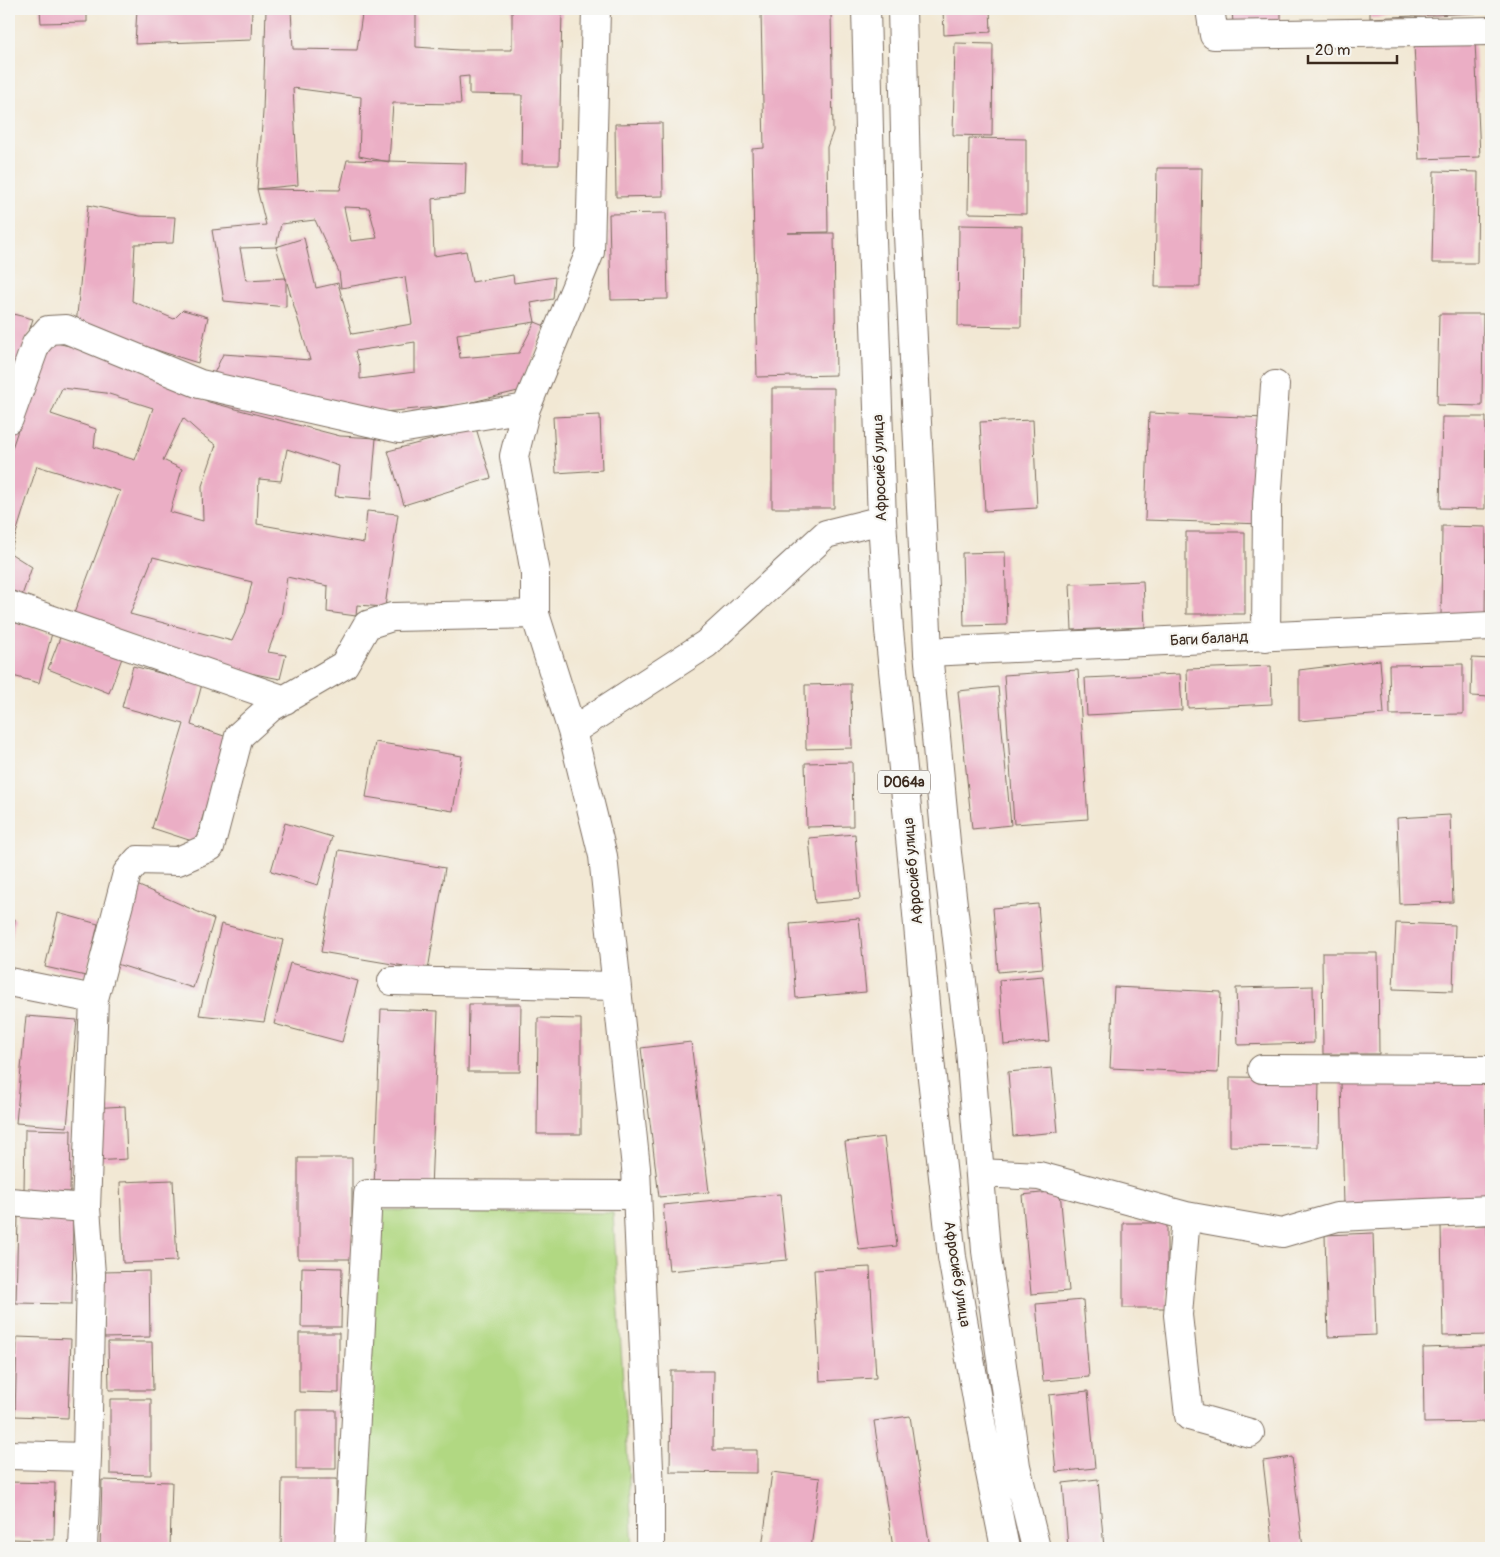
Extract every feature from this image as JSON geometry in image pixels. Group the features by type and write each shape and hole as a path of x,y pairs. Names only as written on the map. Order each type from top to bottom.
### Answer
{"street":[{"path":"596,9 590,252 526,408 514,456 535,573 535,614 572,731 603,856 636,1168 650,1482 650,1548"},
{"name":"Афросиёб улица","path":"866,9 882,520 889,630 930,1060 952,1257 1005,1548"},
{"name":"Афросиёб улица","path":"902,9 907,214 928,652 947,853 970,1050 986,1251 1016,1466 1036,1548"},
{"path":"1210,9 1214,35 1491,31"},
{"path":"868,50 903,49"},
{"path":"871,211 907,214"},
{"path":"9,419 36,344 48,330 66,329 200,384 400,429 526,408"},
{"path":"1266,637 1267,504 1275,385"},
{"path":"572,731 706,644 826,534 882,520"},
{"path":"9,605 285,700"},
{"path":"83,1548 91,1274 86,1208 94,1000 127,873 138,860 178,861 210,848 239,736 270,708 344,666 367,626 392,617 535,614"},
{"name":"Баги баланд","path":"928,652 1491,626"},
{"path":"392,981 616,986"},
{"path":"9,982 94,1000"},
{"path":"1262,1069 1491,1070"},
{"path":"980,1173 1039,1176 1186,1216 1282,1233 1337,1217 1491,1210"},
{"path":"349,1548 368,1194 637,1195"},
{"path":"9,1202 86,1208"},
{"path":"1186,1216 1178,1315 1189,1416 1250,1433"},
{"path":"9,1455 87,1456"}],"green space":[{"path":"374,1210 613,1213 633,1548 357,1548"}],"building":[{"path":"40,9 87,9 87,22 41,23"},
{"path":"137,9 252,9 251,40 135,44"},
{"path":"266,9 291,9 293,49 357,50 362,14 416,14 416,47 459,50 512,50 512,9 562,9 559,165 521,165 522,95 469,94 469,76 459,77 461,104 393,103 389,162 359,156 361,97 293,88 298,185 257,189 263,112"},
{"path":"943,9 990,9 991,32 944,35"},
{"path":"1232,9 1281,9 1281,24 1233,24"},
{"path":"1370,9 1476,9 1476,13 1370,18"},
{"path":"831,13 833,131 827,147 828,232 788,233 834,233 836,375 757,377 752,149 764,148 761,14"},
{"path":"1475,41 1480,157 1419,159 1414,43"},
{"path":"955,43 993,44 992,136 953,135"},
{"path":"662,123 663,196 616,197 615,124"},
{"path":"969,138 1026,139 1026,214 968,213"},
{"path":"347,160 466,163 465,195 432,199 434,256 466,251 472,282 513,275 514,283 555,277 553,299 531,303 535,322 545,326 518,391 460,405 361,414 210,382 223,354 310,360 286,279 286,307 224,301 212,230 266,225 257,189 340,190","holes":["344,207 369,208 377,238 351,241","315,220 339,272 341,288 405,277 412,324 352,334 338,283 316,288 304,238 276,247 281,224","276,247 286,278 246,280 240,248","535,322 519,353 460,358 457,334","415,342 415,372 360,379 360,366 355,351"]},
{"path":"1157,168 1202,168 1200,287 1155,287"},
{"path":"1434,171 1478,172 1477,263 1432,263"},
{"path":"88,205 140,216 175,217 173,243 135,244 132,301 174,319 183,310 208,317 198,363 76,325"},
{"path":"666,213 668,299 611,300 609,214"},
{"path":"959,225 1022,226 1021,327 958,326"},
{"path":"9,313 33,319 9,393"},
{"path":"1439,314 1483,314 1482,406 1437,405"},
{"path":"43,340 118,357 209,402 340,436 376,438 371,499 335,496 339,466 287,449 281,481 259,479 257,524 364,543 367,511 398,514 385,607 357,605 356,616 327,612 328,586 287,577 281,617 268,652 286,655 280,679 210,665 73,616 120,491 37,466 10,553 32,567 19,604 9,599 9,457","holes":["62,388 106,393 153,408 135,460 94,447 96,429 51,414","183,418 216,445 202,486 203,521 170,512 182,469 163,460","153,557 252,582 245,613 232,641 130,614"]},
{"path":"772,388 834,388 834,508 772,508"},
{"path":"1149,413 1266,418 1263,524 1145,520"},
{"path":"600,415 602,470 556,473 553,417"},
{"path":"1442,417 1486,417 1485,509 1440,508"},
{"path":"1033,420 1037,508 985,511 980,422"},
{"path":"476,428 491,478 404,505 388,451"},
{"path":"1442,526 1486,527 1485,619 1441,618"},
{"path":"1186,532 1245,532 1245,614 1186,614"},
{"path":"1005,552 1007,625 964,626 962,553"},
{"path":"1143,581 1145,627 1072,630 1070,584"},
{"path":"9,621 52,633 39,683 9,675"},
{"path":"61,635 122,658 109,693 48,669"},
{"path":"1472,658 1491,659 1491,697 1471,696"},
{"path":"1380,660 1384,714 1299,721 1299,670"},
{"path":"1463,664 1463,714 1390,715 1389,665"},
{"path":"133,666 202,684 191,725 227,737 195,842 152,828 184,724 122,707"},
{"path":"1271,666 1272,704 1188,708 1187,669"},
{"path":"1078,670 1088,819 1014,824 1004,675"},
{"path":"1180,674 1182,710 1087,715 1085,678"},
{"path":"851,684 852,748 806,749 805,685"},
{"path":"998,687 1011,825 972,829 958,691"},
{"path":"375,742 462,756 453,811 366,797"},
{"path":"852,762 853,826 807,827 805,763"},
{"path":"1450,815 1453,902 1400,904 1397,818"},
{"path":"285,823 332,837 318,885 271,871"},
{"path":"855,834 860,899 815,903 809,838"},
{"path":"339,850 445,868 428,970 321,952"},
{"path":"137,885 214,919 193,988 107,961"},
{"path":"1038,904 1043,968 998,972 993,908"},
{"path":"58,913 98,924 86,976 45,967"},
{"path":"9,918 15,919 10,950 9,949"},
{"path":"859,918 866,992 796,998 790,924"},
{"path":"1396,923 1455,925 1453,991 1393,989"},
{"path":"221,924 283,940 264,1022 199,1015"},
{"path":"1322,953 1378,953 1379,1054 1323,1054"},
{"path":"290,963 358,981 342,1042 274,1024"},
{"path":"1043,976 1049,1041 1004,1045 999,980"},
{"path":"1313,986 1314,1043 1238,1045 1236,988"},
{"path":"1114,987 1221,992 1218,1073 1110,1068"},
{"path":"469,1004 521,1004 520,1072 468,1072"},
{"path":"381,1009 438,1011 431,1189 374,1187"},
{"path":"26,1016 77,1020 67,1127 16,1123"},
{"path":"538,1018 581,1019 581,1134 537,1134"},
{"path":"691,1042 709,1192 659,1197 641,1048"},
{"path":"1052,1068 1058,1132 1013,1136 1008,1072"},
{"path":"1230,1077 1319,1078 1318,1147 1230,1146"},
{"path":"1485,1078 1488,1203 1344,1206 1341,1082"},
{"path":"125,1106 127,1159 94,1161 91,1108"},
{"path":"25,1129 71,1130 70,1192 24,1191"},
{"path":"884,1137 897,1246 859,1250 845,1142"},
{"path":"298,1158 352,1158 352,1259 298,1259"},
{"path":"173,1180 177,1261 123,1263 120,1182"},
{"path":"1060,1191 1069,1291 1031,1294 1022,1195"},
{"path":"780,1194 787,1260 669,1271 663,1205"},
{"path":"18,1216 73,1217 72,1304 16,1303"},
{"path":"1123,1223 1167,1223 1167,1308 1123,1308"},
{"path":"1487,1225 1490,1335 1443,1336 1441,1226"},
{"path":"1373,1233 1376,1335 1328,1337 1325,1235"},
{"path":"302,1267 342,1268 341,1327 301,1327"},
{"path":"870,1267 876,1378 820,1381 814,1270"},
{"path":"149,1271 150,1337 104,1338 103,1272"},
{"path":"1083,1300 1089,1377 1043,1381 1036,1304"},
{"path":"299,1333 339,1333 339,1393 299,1392"},
{"path":"17,1337 71,1339 68,1418 15,1416"},
{"path":"108,1342 152,1342 153,1390 109,1390"},
{"path":"1485,1346 1486,1422 1424,1423 1423,1348"},
{"path":"671,1371 714,1371 713,1450 757,1450 757,1473 670,1472"},
{"path":"1088,1391 1095,1468 1056,1472 1049,1395"},
{"path":"110,1399 151,1399 151,1475 110,1474"},
{"path":"296,1410 336,1410 336,1469 296,1469"},
{"path":"910,1416 930,1548 893,1548 874,1421"},
{"path":"1292,1457 1303,1548 1273,1548 1263,1461"},
{"path":"772,1472 820,1478 811,1548 762,1548"},
{"path":"282,1479 337,1479 337,1548 281,1548"},
{"path":"1098,1479 1104,1548 1068,1548 1063,1483"},
{"path":"102,1480 172,1482 170,1548 100,1548"},
{"path":"9,1482 55,1483 54,1540 9,1539"}]}
